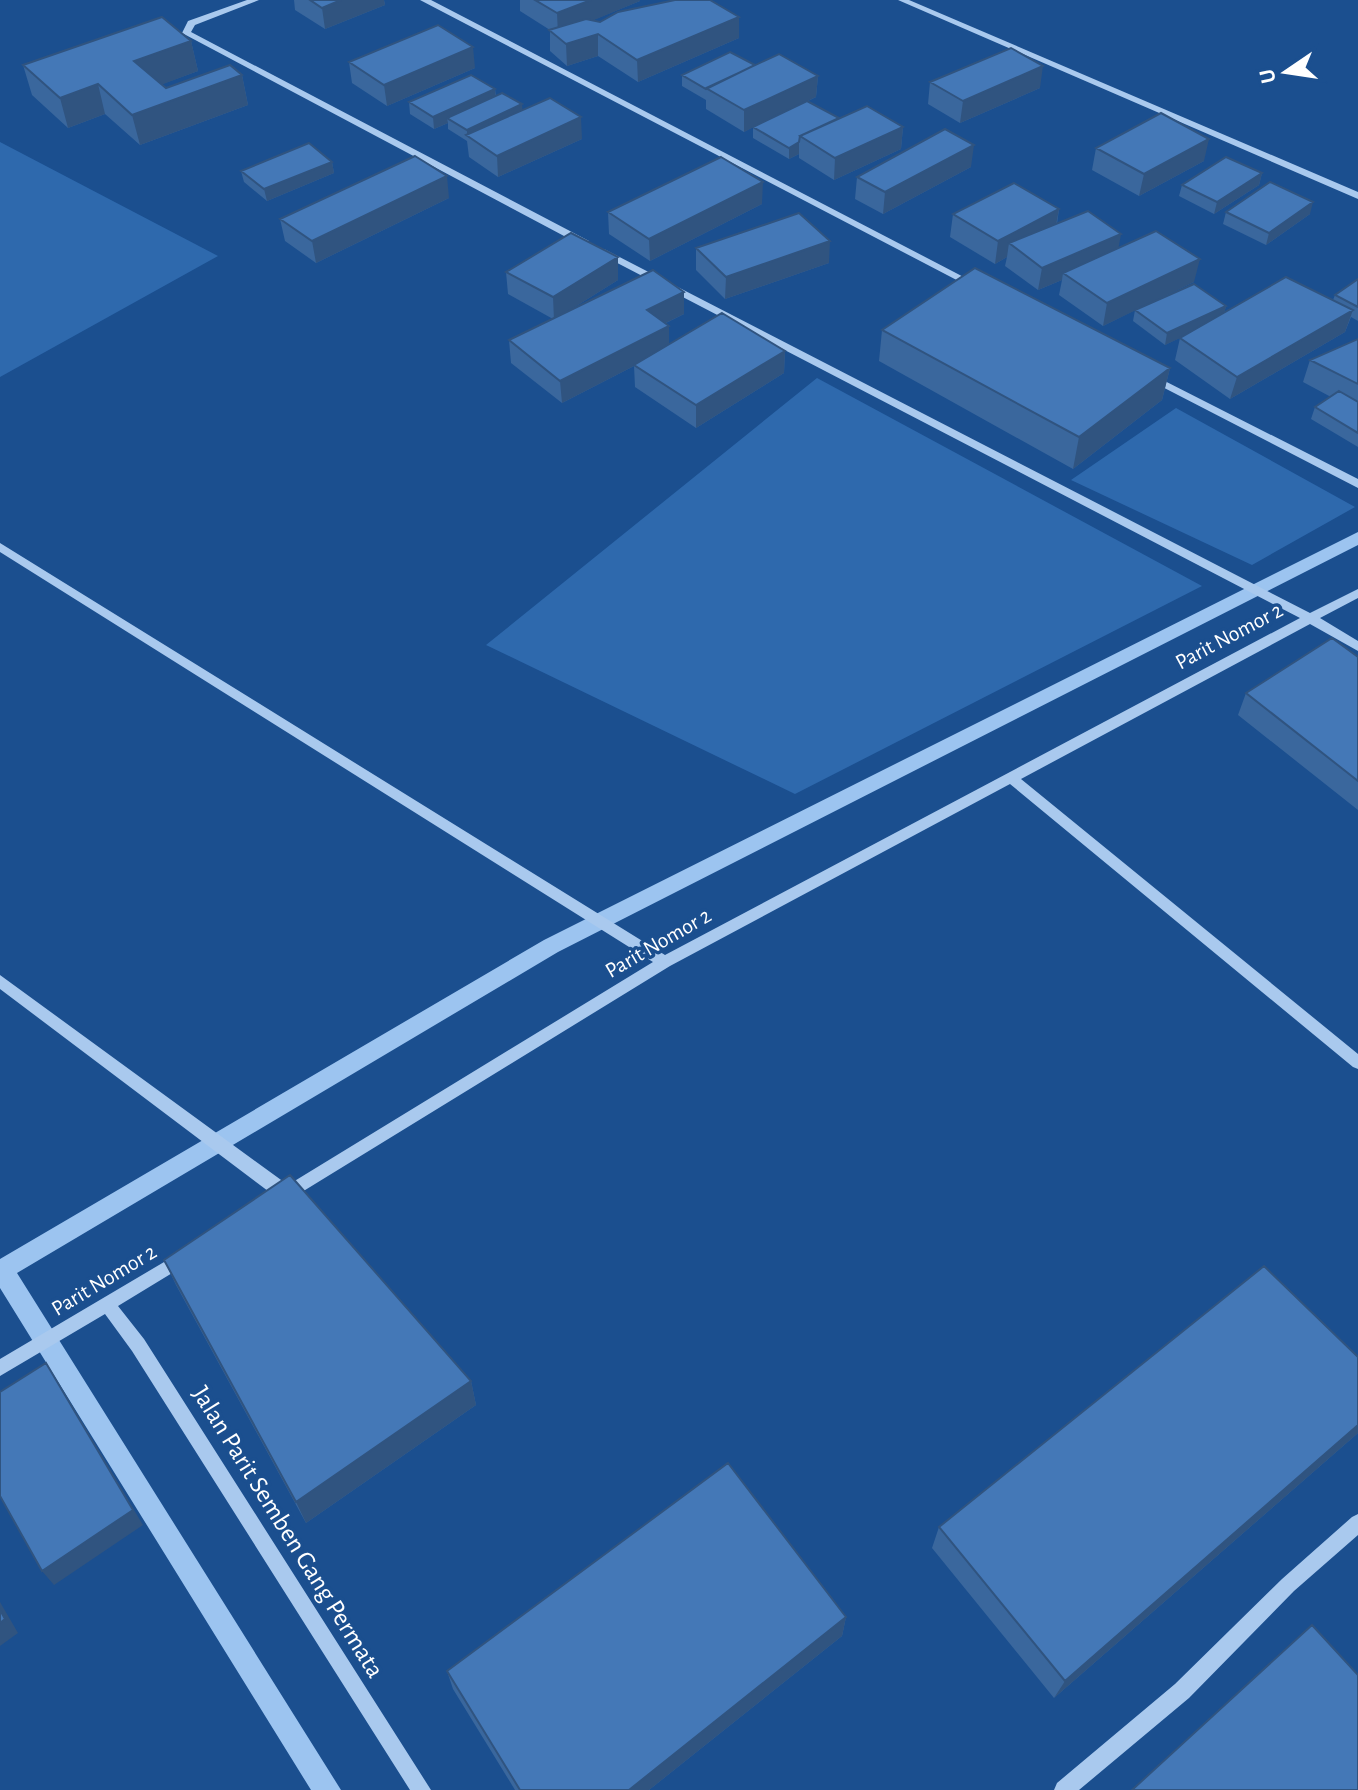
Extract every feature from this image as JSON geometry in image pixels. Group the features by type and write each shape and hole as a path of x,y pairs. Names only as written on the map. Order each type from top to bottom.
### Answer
{"street":[{"path":"255,0 191,23 186,33 1310,618 1358,647"},
{"path":"424,0 990,293"},
{"path":"902,0 1358,196"},
{"path":"1132,367 1358,484"},
{"path":"0,547 665,962"},
{"name":"Parit Nomor 2","path":"0,981 280,1198 665,962 1358,593"},
{"path":"1011,778 1358,1063"},
{"name":"Parit Nomor 2","path":"0,1368 197,1249"},
{"name":"Jalan Parit Semben Gang Permata","path":"107,1304 138,1345 421,1790"},
{"path":"1064,1790 1182,1691 1288,1585 1358,1523"}],"shaded area":[{"path":"0,142 218,256 0,377"},
{"path":"817,378 1202,586 795,794 486,645"},
{"path":"1176,408 1355,507 1252,565 1071,480"}],"building":[{"path":"310,0 341,0 322,8"},
{"path":"535,0 591,0 557,13"},
{"path":"675,0 710,0 739,17 637,60 598,34 566,44 549,30 586,19 600,22 618,12"},
{"path":"162,17 191,41 134,61 166,88 230,65 242,75 132,115 98,84 60,98 23,65"},
{"path":"438,25 473,47 384,85 349,62"},
{"path":"1011,48 1043,66 963,101 930,82"},
{"path":"730,52 755,65 706,89 682,75"},
{"path":"779,54 818,76 744,110 706,88"},
{"path":"471,75 495,89 433,117 409,102"},
{"path":"502,93 522,104 467,130 447,118"},
{"path":"550,98 581,117 497,156 466,135"},
{"path":"807,101 839,118 800,136 799,142 789,148 753,127"},
{"path":"867,106 903,127 835,158 800,136"},
{"path":"1161,113 1209,139 1144,174 1096,148"},
{"path":"945,129 974,145 885,192 857,177"},
{"path":"309,143 332,162 264,189 241,171"},
{"path":"415,156 447,176 312,241 280,219"},
{"path":"721,157 763,182 649,239 608,212"},
{"path":"1226,157 1262,173 1217,202 1182,185"},
{"path":"1270,182 1313,202 1269,233 1226,212"},
{"path":"1014,183 1059,209 998,241 953,214"},
{"path":"1088,211 1121,234 1042,268 1009,243"},
{"path":"799,213 830,241 726,277 696,248"},
{"path":"1156,231 1200,259 1107,303 1063,273"},
{"path":"571,233 618,257 553,297 506,272"},
{"path":"975,268 1170,368 1079,437 882,330"},
{"path":"653,270 684,292 647,310 669,326 560,381 509,340"},
{"path":"1286,277 1353,310 1237,377 1180,338"},
{"path":"1358,279 1358,307 1335,295"},
{"path":"1194,284 1226,306 1167,333 1135,310"},
{"path":"722,313 785,351 696,405 634,365"},
{"path":"1358,339 1358,384 1310,360"},
{"path":"1339,391 1358,402 1358,433 1315,407"},
{"path":"1332,638 1358,657 1358,781 1246,693"},
{"path":"290,1175 471,1381 296,1502 164,1260"},
{"path":"1264,1266 1358,1357 1358,1425 1065,1681 939,1527"},
{"path":"46,1363 133,1510 42,1571 0,1496 0,1392"},
{"path":"728,1463 846,1617 629,1790 520,1790 447,1671"},
{"path":"1312,1625 1358,1675 1358,1790 1132,1790"}],"waterway":[{"path":"0,1271 551,946 1358,538"},
{"path":"2,1270 327,1790"}]}
